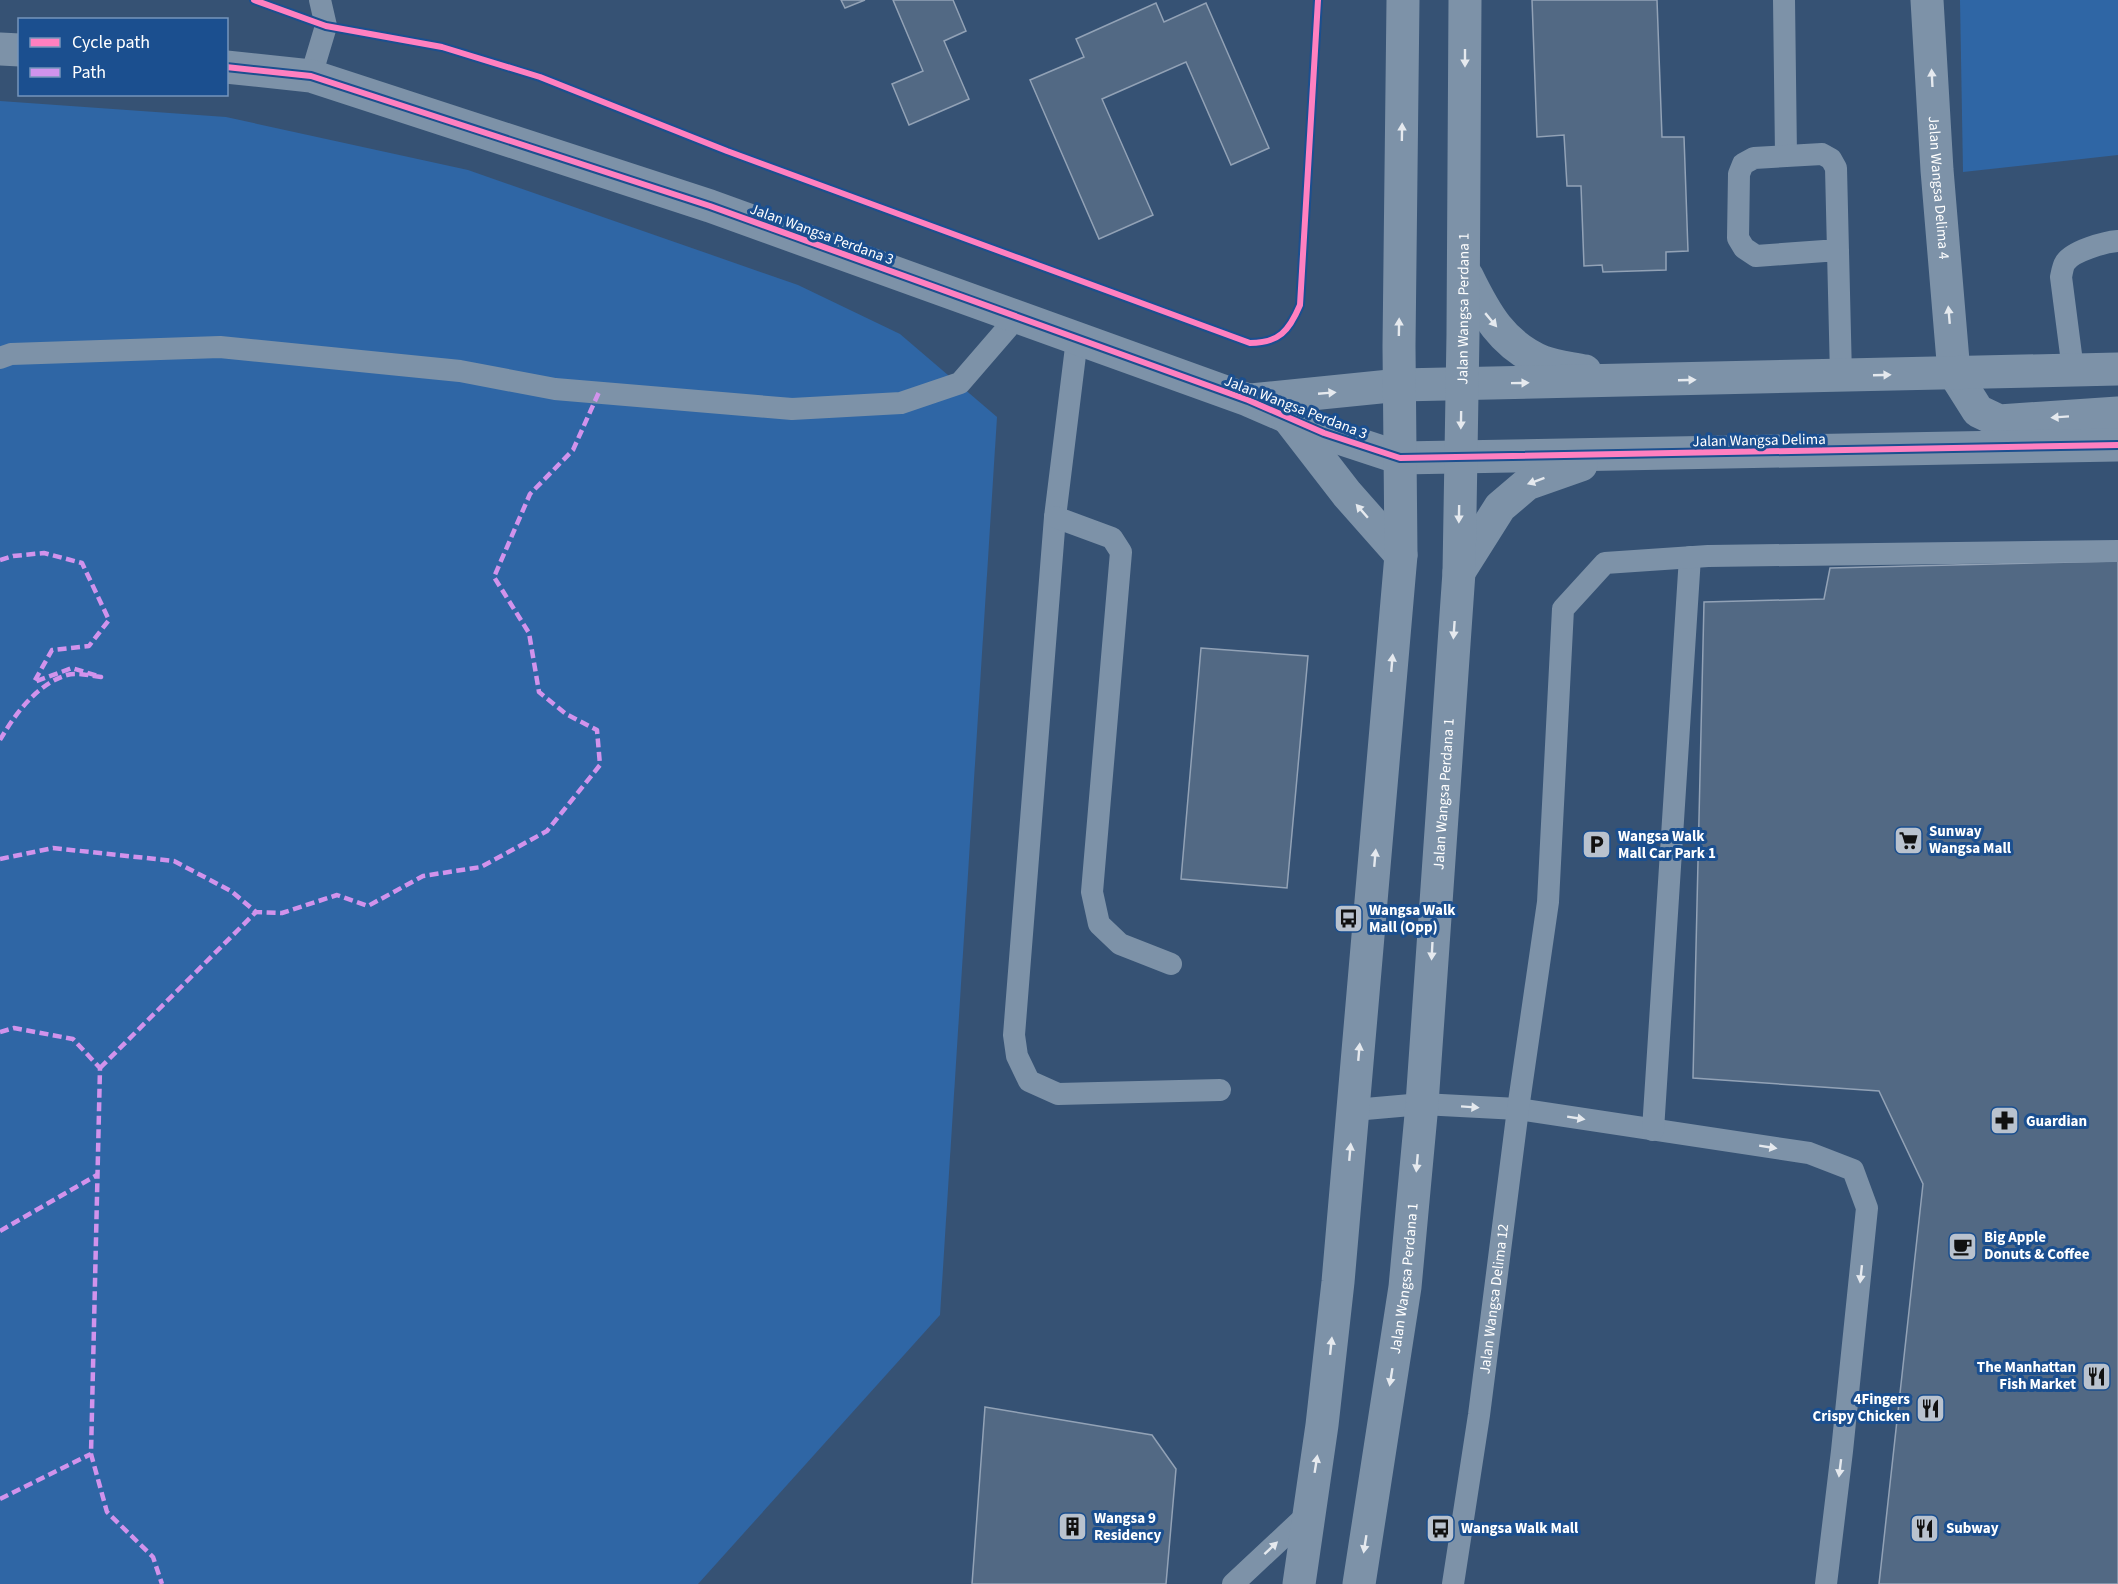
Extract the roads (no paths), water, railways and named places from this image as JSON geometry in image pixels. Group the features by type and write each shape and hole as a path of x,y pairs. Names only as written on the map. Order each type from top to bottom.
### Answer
{"street":[{"path":"1299,1584 1324,1413 1354,1110 1401,555 1403,0"},
{"name":"Jalan Wangsa Perdana 1","path":"1359,1584 1405,1287 1422,1104 1459,572 1465,0"},
{"name":"Jalan Wangsa Delima 4","path":"1927,0 1937,170 1954,373"},
{"path":"0,49 18,50"},
{"name":"Jalan Wangsa Perdana 3","path":"228,67 311,76 710,206 1248,400 1324,433 1400,458"},
{"path":"1463,269 1485,313 1510,344 1543,362 1629,382"},
{"path":"1400,385 1629,382 2118,369"},
{"path":"1954,373 1978,411 1999,421 2118,413"},
{"name":"Jalan Wangsa Perdana 3","path":"1248,400 1400,385"},
{"path":"1288,417 1347,494 1401,555"},
{"name":"Jalan Wangsa Delima","path":"1400,458 2118,445"},
{"path":"1459,572 1500,507 1527,484 1611,455"}],"lane":[{"path":"311,76 326,26 320,0"},
{"path":"1784,0 1786,156"},
{"path":"1838,250 1756,256 1744,248 1738,238 1739,174 1743,164 1754,158 1822,154 1831,159 1836,168 1838,250 1841,376"},
{"path":"2073,370 2061,277 2065,262 2084,250 2106,242 2118,241"},
{"path":"0,358 11,354 220,347 460,371 555,389 792,408 901,403 960,382 1017,317"},
{"path":"1077,339 1055,518 1014,1035 1017,1056 1029,1081 1058,1094 1220,1090"},
{"path":"1055,518 1112,538 1121,552 1092,892 1099,924 1119,944 1171,964"},
{"name":"Jalan Wangsa Delima 12","path":"1453,1584 1548,902 1563,609 1605,563 1690,557 2118,551"},
{"path":"1653,1130 1690,557"},
{"path":"1354,1110 1422,1104 1518,1109 1809,1153 1853,1170 1867,1208 1826,1584"},
{"path":"1233,1584 1309,1513"}],"place":[{"name":"Sunway Wangsa Mall","path":"1908,840"},
{"name":"Wangsa Walk Mall Car Park 1","path":"1597,845"},
{"name":"Wangsa Walk Mall (Opp)","path":"1348,919"},
{"name":"Guardian","path":"2005,1121"},
{"name":"Big Apple Donuts & Coffee","path":"1963,1246"},
{"name":"The Manhattan Fish Market","path":"2097,1376"},
{"name":"4Fingers Crispy Chicken","path":"1931,1408"},
{"name":"Wangsa 9 Residency","path":"1073,1527"},
{"name":"Wangsa Walk Mall","path":"1440,1528"},
{"name":"Subway","path":"1925,1528"}]}
